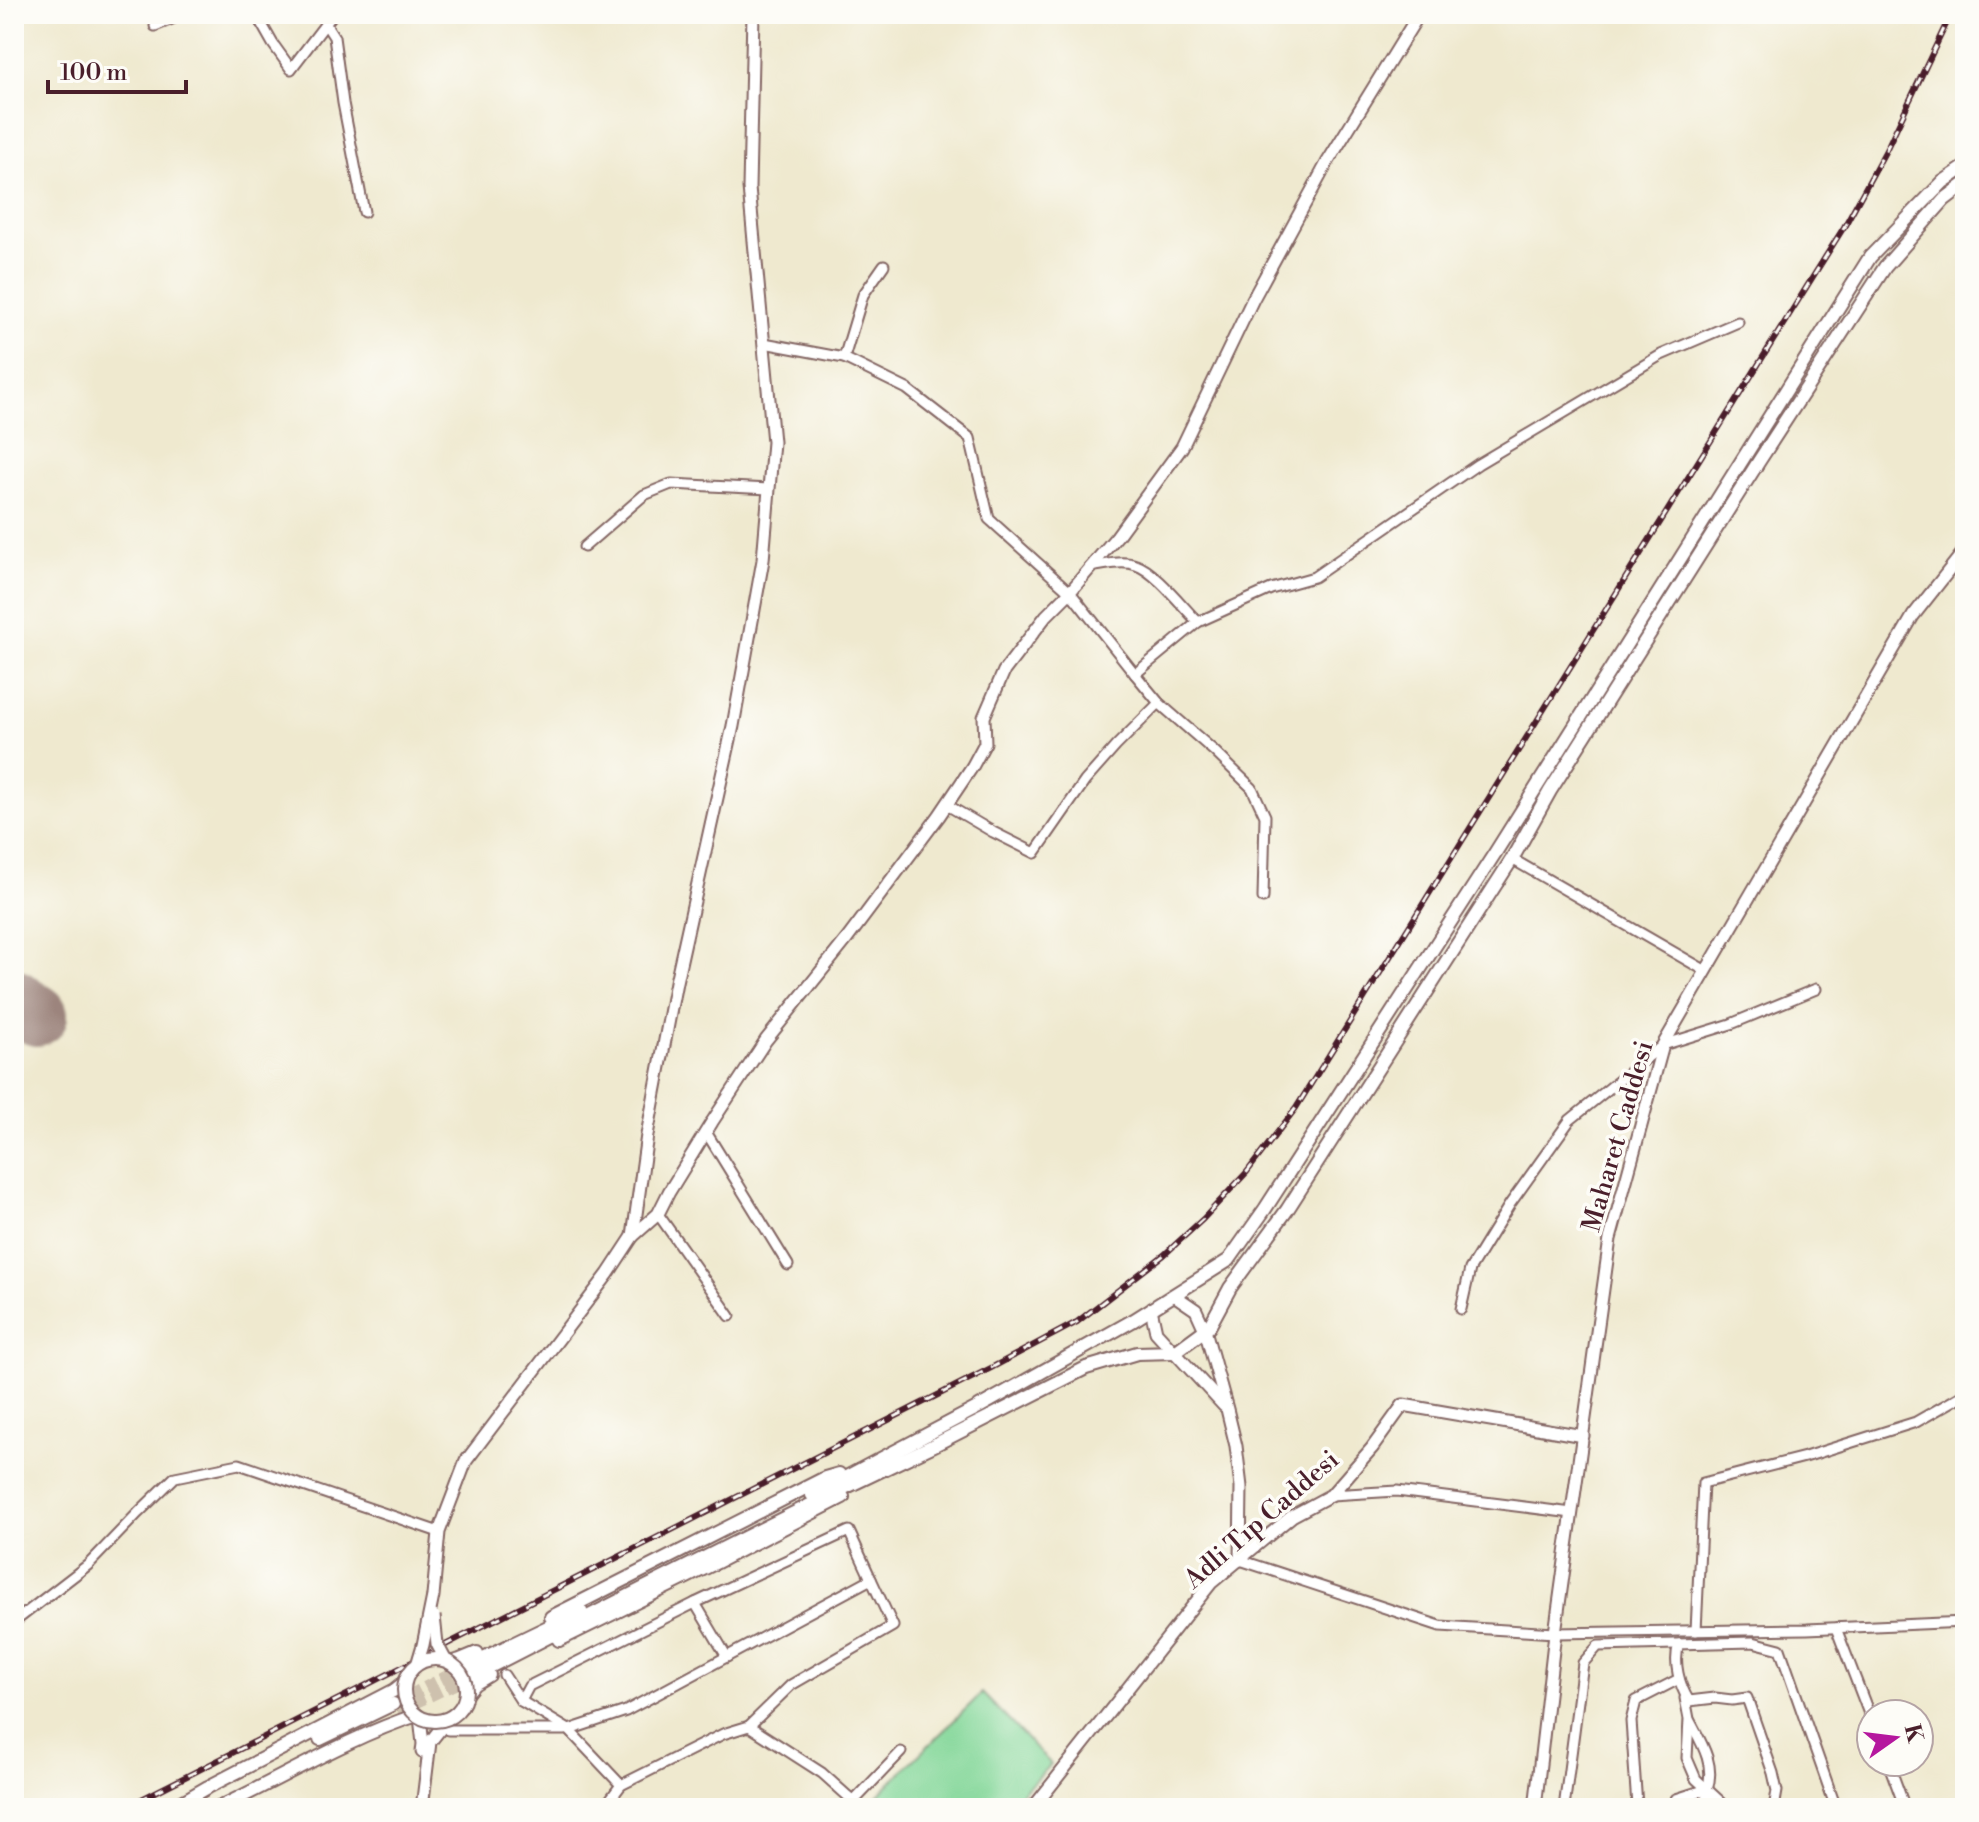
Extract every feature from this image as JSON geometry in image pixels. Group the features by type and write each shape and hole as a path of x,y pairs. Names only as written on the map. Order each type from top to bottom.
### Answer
{"main road":[{"path":"868,1471 825,1478 460,1660 426,1660 409,1672 404,1692 406,1702 418,1716 448,1724 474,1684 838,1500 868,1471 1151,1309 1229,1260 1495,853 1870,257 1943,182 1965,167"},
{"path":"471,1670 726,1539 1086,1368 1137,1353 1175,1352 1209,1327 1230,1288 1287,1210 1512,859 1550,791 1885,267 1944,200 1965,184"},
{"path":"448,1662 462,1674 466,1694"},
{"path":"172,1808 374,1702 405,1682"},
{"path":"180,1808 395,1708 206,1808"},
{"path":"218,1808 347,1743 391,1723 418,1716"}],"street":[{"path":"155,26 184,14"},
{"path":"256,14 291,69 333,14"},
{"path":"633,1236 647,1135 676,982 733,726 763,560 773,442 749,188 753,14"},
{"path":"417,1665 433,1596 439,1532 466,1461 608,1274 633,1236 658,1214 706,1132 766,1040 847,939 947,805 985,743 984,717 1004,671 1046,616 1117,536 1182,447 1253,299 1327,163 1419,14"},
{"path":"325,23 334,37 364,212"},
{"path":"844,358 863,295 884,265"},
{"path":"1135,674 1198,622 1271,589 1314,577 1478,464 1661,355 1738,322"},
{"path":"764,343 844,358 907,389 970,438 989,519 1070,592 1159,703 1252,788 1265,816 1263,898"},
{"path":"584,547 644,495 671,484 769,489"},
{"name":"Maharet Caddesi","path":"1535,1808 1555,1633 1610,1239 1663,1045 1913,616 1963,552"},
{"path":"1090,567 1135,564 1155,576 1198,622"},
{"path":"947,805 1035,853 1085,781 1159,703"},
{"path":"1512,859 1706,971"},
{"path":"1461,1309 1470,1269 1510,1204 1570,1120 1663,1045 1731,1024 1816,989"},
{"path":"706,1132 788,1265"},
{"path":"658,1214 730,1316"},
{"path":"1174,1295 1196,1310 1205,1330 1227,1409 1241,1487 1240,1560 1440,1626 1555,1633 1836,1628 1965,1622"},
{"path":"1151,1309 1156,1332 1227,1409"},
{"path":"1696,1631 1703,1483 1805,1457 1916,1422 1965,1394"},
{"name":"Adli Tıp Caddesi","path":"1033,1808 1211,1583 1292,1516 1331,1495 1372,1448 1403,1405 1583,1436"},
{"path":"14,1622 88,1565 175,1477 239,1464 439,1532"},
{"path":"1331,1495 1397,1491 1572,1513"},
{"path":"521,1701 529,1686 849,1531 893,1626 791,1685 749,1726 723,1734 621,1785 606,1805 533,1808"},
{"path":"414,1808 420,1799 430,1742 448,1724 569,1730 626,1711 871,1579"},
{"path":"433,1596 437,1644 448,1662"},
{"path":"695,1603 727,1657"},
{"path":"1836,1628 1863,1698"},
{"path":"1564,1808 1583,1663 1598,1646 1753,1642 1780,1649 1836,1808"},
{"path":"1679,1644 1676,1654 1679,1679 1689,1701 1747,1698 1773,1773 1777,1791 1774,1808"},
{"path":"498,1674 521,1701 569,1730 621,1785"},
{"path":"1636,1808 1631,1721 1636,1701 1679,1679"},
{"path":"1685,1694 1689,1719 1687,1758 1696,1779 1724,1808"},
{"path":"418,1716 423,1744 420,1799"},
{"path":"1689,1719 1710,1765 1706,1808"},
{"path":"749,1726 822,1773 858,1804 901,1752"},
{"path":"1894,1778 1905,1808"},
{"path":"1679,1808 1676,1799 1707,1789"}],"green space":[{"path":"982,1693 1051,1764 1006,1808 889,1808 877,1796"}],"runway":[{"path":"14,1000 37,1015"}],"tunnel":[{"path":"393,1704 469,1665"},
{"path":"397,1711 474,1675"}],"railway":[{"path":"124,1808 1077,1322 1164,1255 1203,1219 1247,1172 1296,1108 1844,227 1886,150 1951,14"}]}
